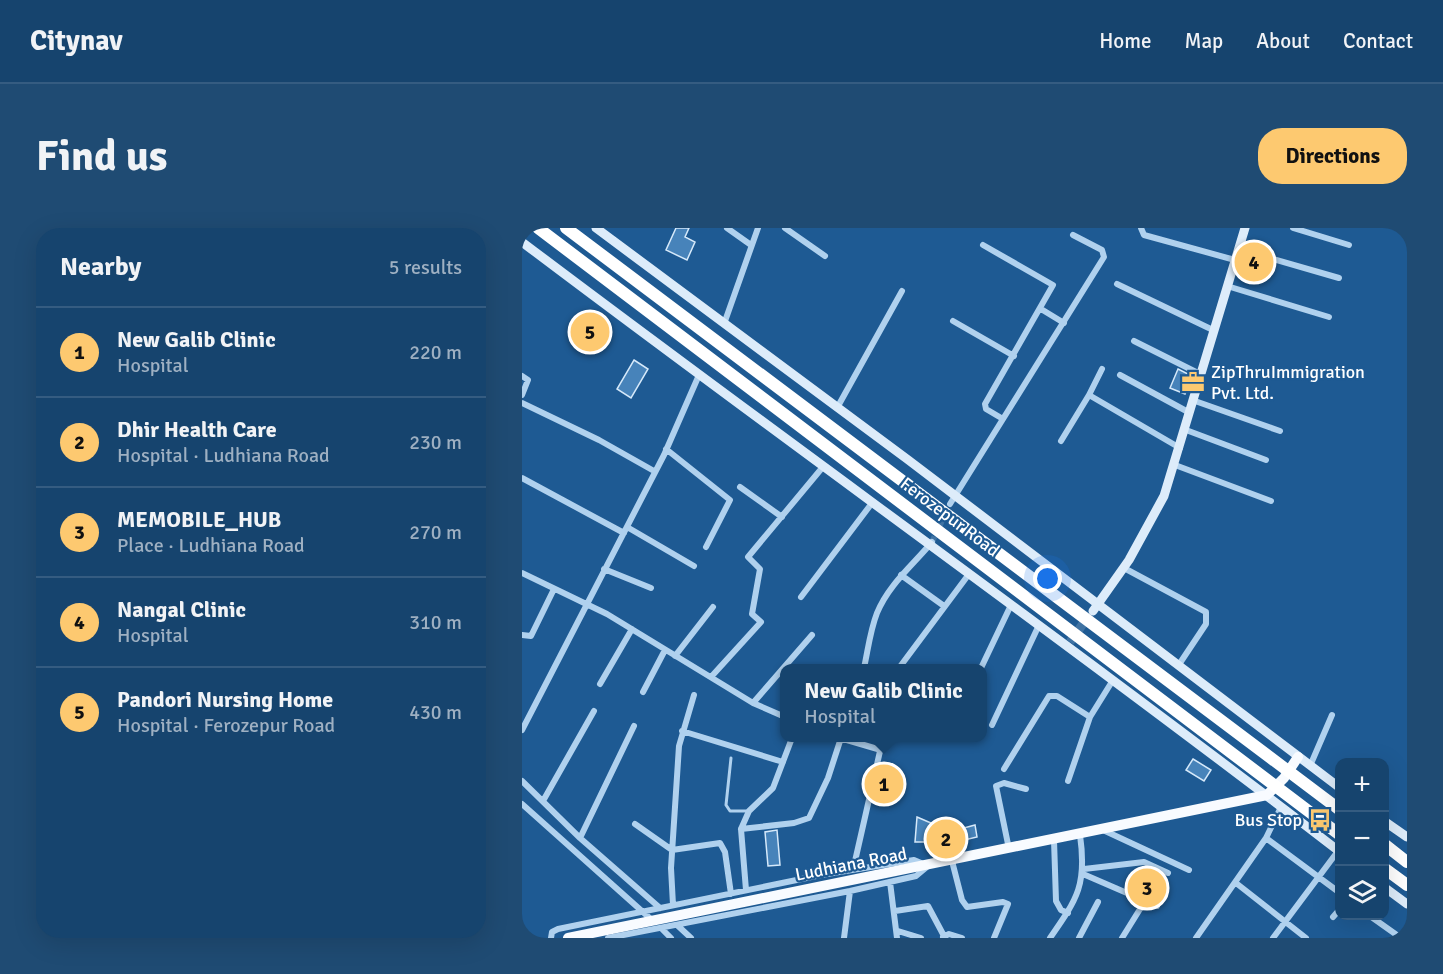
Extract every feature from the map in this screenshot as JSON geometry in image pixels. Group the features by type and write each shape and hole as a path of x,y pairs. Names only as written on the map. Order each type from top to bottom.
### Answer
{"highway":[{"name":"Ferozepur Road","path":"538,228 1253,771 1287,804 1335,832"},
{"path":"566,228 1132,656 1266,752 1335,806"},
{"path":"1389,848 1407,861"},
{"path":"1389,872 1407,885"}],"main road":[{"path":"596,228 837,408 952,500 1095,608 1178,666 1335,784"},
{"path":"1095,608 1124,567 1157,511 1191,414 1245,228"},
{"path":"522,242 822,468 931,543 1011,605 1069,644 1113,680 1266,795 1287,804 1335,847"},
{"path":"1266,795 1284,778 1298,757"},
{"name":"Ludhiana Road","path":"568,938 1080,835 1266,795"},
{"path":"1389,824 1407,837"},
{"path":"1389,891 1407,904"}],"street":[{"path":"727,228 751,245"},
{"path":"724,324 758,228"},
{"path":"785,228 825,256"},
{"path":"1141,228 1144,235 1235,260"},
{"path":"1293,228 1349,245"},
{"path":"952,500 1105,254 1102,250 1073,234"},
{"path":"983,246 1051,283 1053,289 985,404 986,409 1004,419"},
{"path":"1238,249 1339,278"},
{"path":"1117,284 1215,331"},
{"path":"1227,286 1329,317"},
{"path":"837,408 902,291"},
{"path":"1041,309 1064,323"},
{"path":"953,321 1014,356"},
{"path":"1134,341 1202,375"},
{"path":"1061,441 1102,369"},
{"path":"522,730 666,449 699,375"},
{"path":"1120,375 1191,414"},
{"path":"522,376 528,380 522,395"},
{"path":"1089,395 1180,449"},
{"path":"1195,401 1280,431"},
{"path":"522,403 599,440 654,471"},
{"path":"1186,430 1266,460"},
{"path":"666,449 730,500 706,547"},
{"path":"1175,465 1271,501"},
{"path":"711,677 761,622 752,614 760,569 748,557 822,468"},
{"path":"522,478 694,566"},
{"path":"740,487 782,518"},
{"path":"801,597 872,503"},
{"path":"865,664 878,612 901,575 931,543"},
{"path":"1124,567 1206,612 1206,624 1178,666"},
{"path":"604,569 651,588"},
{"path":"522,573 587,603 753,703 780,715"},
{"path":"903,664 969,574"},
{"path":"901,575 945,606"},
{"path":"522,635 531,636 554,589"},
{"path":"983,664 1011,605"},
{"path":"675,656 712,607"},
{"path":"992,725 1039,625"},
{"path":"600,684 632,629"},
{"path":"787,664 812,635"},
{"path":"643,692 665,650"},
{"path":"753,703 780,672"},
{"path":"1068,781 1090,717 1113,680"},
{"path":"673,905 672,850 682,731 694,695"},
{"path":"1004,769 1049,696 1057,696 1090,717"},
{"path":"543,801 594,711"},
{"path":"1310,766 1332,715"},
{"path":"580,838 634,726"},
{"path":"682,731 783,762"},
{"path":"746,890 741,829 749,811 769,795 790,742"},
{"path":"741,829 794,823 809,818 828,778 840,742"},
{"path":"854,742 881,750"},
{"path":"853,870 882,742"},
{"path":"522,781 580,838 660,908"},
{"path":"1009,849 996,786 1004,783 1026,789"},
{"path":"522,804 644,911 671,938"},
{"path":"1196,938 1236,883 1287,804"},
{"path":"635,824 672,850 720,843 725,852 731,894"},
{"path":"1102,830 1190,870"},
{"path":"1050,938 1068,913 1084,871 1080,835"},
{"path":"1266,838 1335,890"},
{"path":"1054,840 1056,901 1061,910 1068,913"},
{"path":"1274,938 1335,857"},
{"path":"551,938 552,932 558,929 746,890 914,860 928,866 916,876 890,882 608,938"},
{"path":"952,861 962,900 967,907 1003,902 1008,904 994,938"},
{"path":"1084,871 1144,862 1168,873"},
{"path":"1084,871 1157,906"},
{"path":"890,882 897,935 921,938"},
{"path":"1236,883 1306,938"},
{"path":"629,899 639,889"},
{"path":"844,938 850,891"},
{"path":"1122,938 1145,901"},
{"path":"1079,938 1098,902"},
{"path":"895,911 928,906 943,937 962,938"},
{"path":"1377,920 1401,938"},
{"path":"677,926 691,938"}],"lane":[{"path":"731,758 726,806 730,811 749,811"}],"building":[{"path":"676,228 689,228 685,237 695,242 687,260 666,250"},
{"path":"1247,257 1269,263 1266,275 1244,268"},
{"path":"595,313 609,322 591,350 577,342"},
{"path":"634,360 648,369 631,398 617,389"},
{"path":"1178,369 1192,376 1185,394 1170,388"},
{"path":"1193,759 1211,770 1204,781 1186,770"},
{"path":"880,777 896,782 893,792 877,787"},
{"path":"917,817 961,836 960,829 975,825 977,837 956,842 915,842"},
{"path":"777,830 780,865 768,866 765,832"},
{"path":"1142,877 1157,886 1152,898 1136,890"}],"tunnel":[{"path":"932,542 946,512"},
{"path":"1070,642 1090,614"}],"place":[{"name":"Nangal Clinic","path":"1254,262"},
{"name":"Pandori Nursing Home","path":"590,332"},
{"name":"ZipThruImmigration Pvt. Ltd.","path":"1193,382"},
{"name":"New Galib Clinic","path":"884,784"},
{"name":"Bus Stop","path":"1320,820"},
{"name":"Dhir Health Care","path":"946,839"},
{"name":"MEMOBILE_HUB","path":"1147,888"}]}
